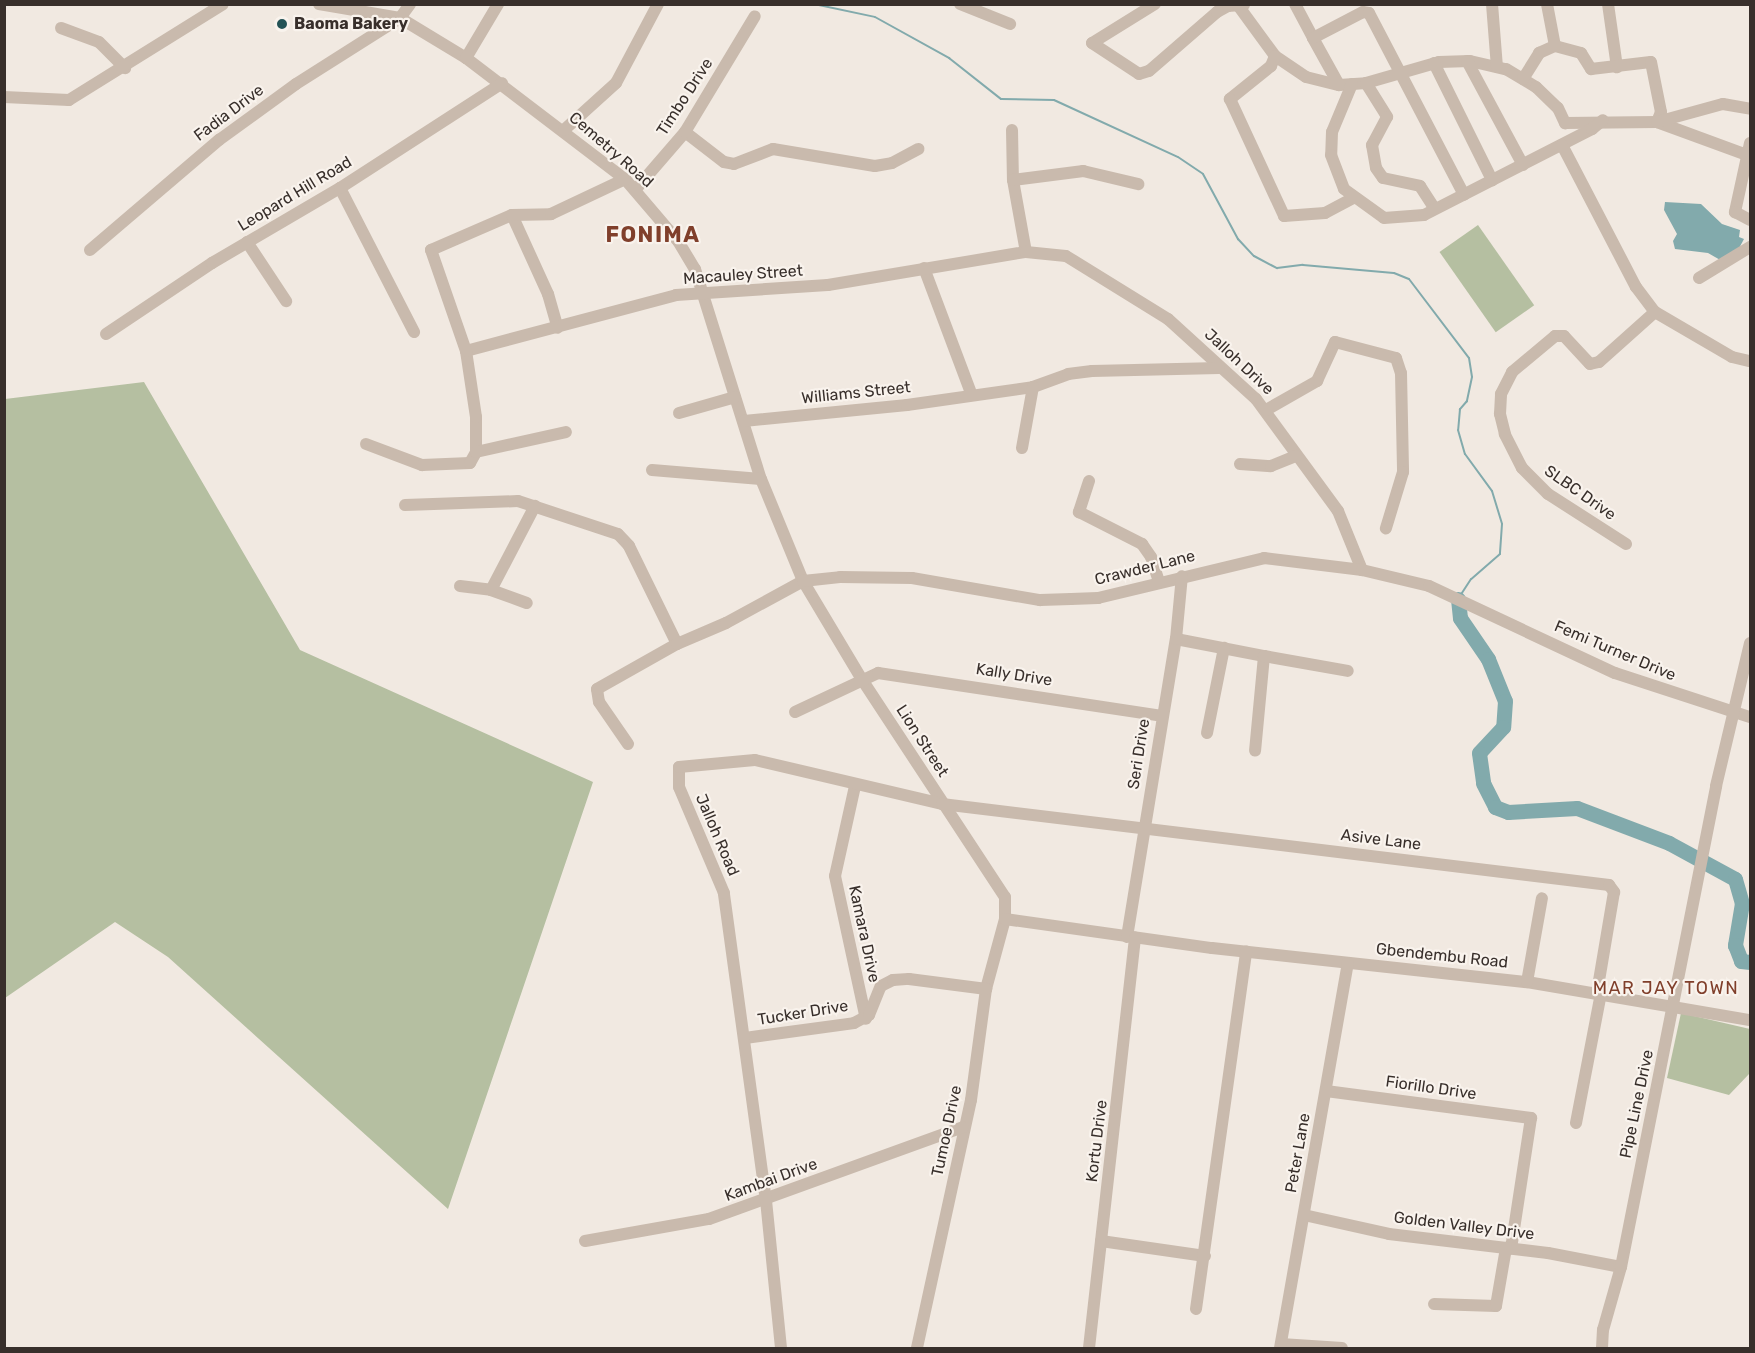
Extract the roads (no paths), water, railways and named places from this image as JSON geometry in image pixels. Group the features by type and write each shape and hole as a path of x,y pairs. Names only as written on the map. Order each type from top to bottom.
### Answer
{"street":[{"path":"4,97 69,100 125,68 223,4"},
{"name":"Cemetry Road","path":"319,4 400,18 466,58 564,130 625,179 678,241 702,292 761,479 803,581"},
{"path":"400,18 410,4"},
{"path":"466,58 498,4"},
{"path":"564,130 616,83 658,4"},
{"path":"960,4 1010,24"},
{"path":"1155,4 1092,43 1139,74 1149,71 1217,12 1228,6 1240,5 1275,56 1306,77 1346,85 1366,84 1434,63 1467,61 1497,67 1523,80 1558,108 1565,123 1603,120 1657,122 1749,151 1735,212 1750,220"},
{"path":"1295,4 1313,38 1346,85"},
{"path":"1492,4 1497,67"},
{"path":"1547,4 1555,46"},
{"path":"1608,4 1617,67"},
{"path":"1313,38 1363,12 1370,13 1464,195"},
{"name":"Timbo Drive","path":"635,190 685,132 755,16"},
{"name":"Fadia Drive","path":"90,250 249,118 400,18"},
{"path":"61,28 99,42 125,68"},
{"path":"1523,80 1539,53 1555,46 1581,53 1591,69 1651,62 1661,112 1657,122"},
{"path":"1275,56 1271,66 1230,99 1284,216 1325,213 1353,198"},
{"path":"1467,61 1523,165"},
{"path":"1434,63 1492,180"},
{"name":"Leopard Hill Road","path":"106,334 247,242 340,188 502,83"},
{"path":"1366,84 1387,117 1372,145 1376,168 1383,177 1420,186 1436,209"},
{"path":"1346,85 1332,132 1331,155 1339,181 1353,198 1384,218 1424,215 1562,145 1603,120"},
{"path":"1657,122 1723,104 1750,109"},
{"path":"1012,130 1013,180 1026,252"},
{"path":"685,132 724,162 734,164 773,149 875,166 892,163 918,149"},
{"path":"1562,145 1636,287 1655,312 1732,357 1750,362"},
{"path":"1013,180 1083,171 1138,184"},
{"path":"366,444 422,465 470,463 476,452 476,417 466,351 431,250 512,215 551,214 625,179"},
{"path":"340,188 414,332"},
{"path":"512,215 548,294 558,328"},
{"path":"247,242 286,301"},
{"path":"1699,278 1750,247"},
{"name":"Macauley Street","path":"466,351 676,296 702,292 789,290 883,278 924,268 1026,252"},
{"name":"Jalloh Drive","path":"1026,252 1066,256 1089,267 1168,319 1266,410 1296,456 1338,511 1362,570"},
{"path":"924,268 971,393"},
{"name":"SLBC Drive","path":"1626,544 1568,509 1531,479 1505,434 1501,394 1512,372 1555,336 1563,336 1590,364 1605,356 1655,312"},
{"path":"1266,410 1317,381 1335,342 1396,358 1401,373 1403,472 1386,528"},
{"name":"Williams Street","path":"744,421 908,405 971,393 1033,387 1068,374 1092,371 1219,368"},
{"path":"1022,448 1033,387"},
{"path":"679,413 735,397"},
{"path":"476,452 566,432"},
{"path":"1240,464 1271,466 1296,456"},
{"path":"652,470 761,479"},
{"path":"1089,481 1079,512 1142,544 1151,557 1159,581"},
{"path":"405,505 518,501 618,534 629,546 676,644"},
{"path":"491,590 535,506"},
{"name":"Crawder Lane","path":"803,581 840,577 912,578 1040,600 1098,598 1159,581 1264,558 1362,570 1456,596"},
{"name":"Seri Drive","path":"1131,937 1145,827 1176,639 1182,576"},
{"path":"628,744 599,702 597,689 676,644 726,623 803,581"},
{"name":"Lion Street","path":"803,581 861,678 942,804 1000,888 1005,897 1005,920"},
{"path":"460,586 491,590 527,603"},
{"name":"Femi Turner Drive","path":"1456,596 1616,673 1732,714 1750,717"},
{"path":"1176,639 1348,671"},
{"name":"Pipe Line Drive","path":"1602,1348 1603,1330 1621,1267 1675,1006 1701,863 1732,714 1750,643"},
{"path":"1207,733 1224,648"},
{"path":"1255,751 1264,656"},
{"name":"Kally Drive","path":"795,712 861,678 878,673 901,674 1162,716"},
{"name":"Jalloh Road","path":"781,1348 766,1201 724,893 679,787 679,767 755,760 855,786 942,804 1145,827"},
{"name":"Kamara Drive","path":"855,786 836,876 866,1018"},
{"name":"Asive Lane","path":"1145,827 1613,887 1599,993"},
{"path":"1527,982 1542,898"},
{"name":"Gbendembu Road","path":"1005,920 1246,951 1527,982 1750,1020"},
{"name":"Tumoe Drive","path":"917,1348 978,1059 986,989 1005,920"},
{"name":"Kortu Drive","path":"1089,1348 1131,937"},
{"path":"1196,1309 1246,951"},
{"name":"Peter Lane","path":"1280,1346 1348,963"},
{"name":"Tucker Drive","path":"745,1038 837,1027 866,1018 881,986 893,980 909,979 986,989"},
{"path":"1576,1123 1599,993"},
{"name":"Fiorillo Drive","path":"1326,1091 1531,1118 1509,1248"},
{"name":"Kambai Drive","path":"585,1241 709,1219 766,1201 963,1127"},
{"name":"Golden Valley Drive","path":"1305,1215 1389,1234 1509,1248 1621,1267"},
{"path":"1101,1241 1205,1256"},
{"path":"1434,1304 1496,1306 1509,1248"},
{"path":"1280,1346 1342,1348"}],"water":[{"path":"1665,202 1701,204 1722,224 1740,230 1739,237 1744,239 1737,252 1722,261 1708,253 1675,249 1673,241 1677,234 1664,210"}],"waterway":[{"path":"814,4 875,17 949,58 1001,99 1054,100 1178,157 1203,174 1238,239 1254,256 1277,268 1303,265 1394,273 1409,279 1469,358 1472,377 1467,401 1460,409 1458,430 1465,454 1492,491 1502,524 1500,554 1471,579 1460,596"},
{"path":"1458,599 1460,618 1488,659 1505,701 1503,727 1479,753 1483,783 1495,807 1508,812 1577,808 1669,843 1735,879 1742,903 1735,945 1741,961 1750,962"}],"place":[{"name":"Baoma Bakery","path":"282,24"}],"district":[{"name":"FONIMA","path":"653,235"},
{"name":"MAR JAY TOWN","path":"1666,988"}]}
